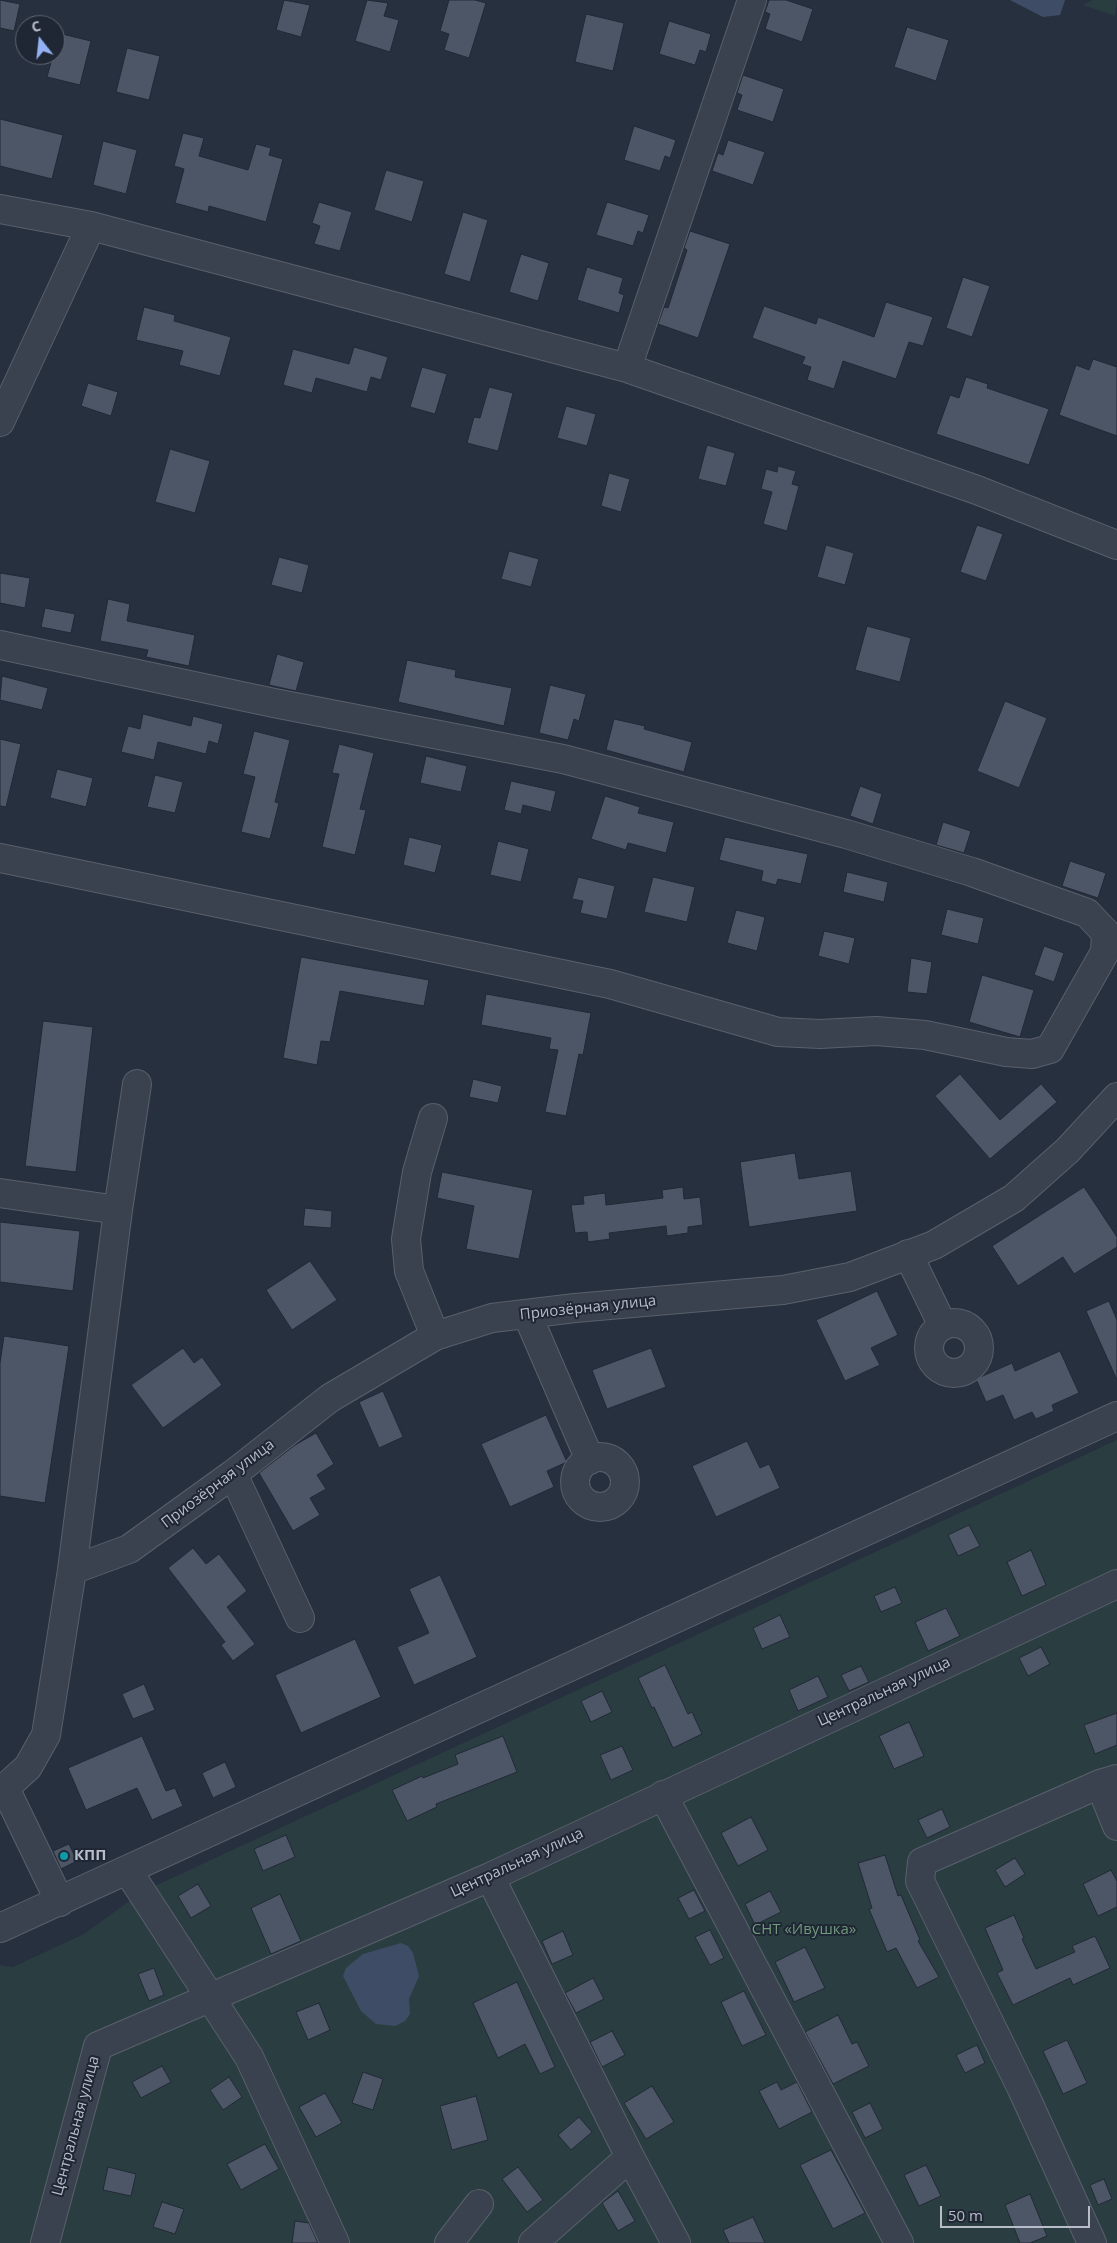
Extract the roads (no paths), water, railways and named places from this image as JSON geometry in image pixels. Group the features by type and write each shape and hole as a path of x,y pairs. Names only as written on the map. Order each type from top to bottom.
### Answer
{"street":[{"path":"627,368 752,0"},
{"path":"0,209 91,226 627,368 977,490 1117,545"},
{"path":"0,422 91,226"},
{"path":"0,645 274,703 563,759 846,834 972,872 1087,913 1106,933 1105,952 1050,1048 1032,1054 1006,1052 924,1035 876,1031 820,1034 778,1032 610,984 0,858"},
{"path":"60,1902 2,1789 28,1767 46,1735 72,1570 118,1210 137,1084"},
{"name":"Приозёрная улица","path":"72,1570 129,1549 233,1474 330,1398 435,1336 492,1318 783,1290 850,1276 934,1245 1014,1198 1068,1150 1117,1098"},
{"path":"433,1118 417,1172 406,1239 409,1271 435,1336"},
{"path":"0,1194 118,1210"},
{"path":"908,1254 943,1326"},
{"path":"527,1314 590,1460"},
{"path":"0,1928 128,1871 1117,1416"},
{"path":"233,1474 300,1618"},
{"name":"Центральная улица","path":"44,2243 98,2046 210,1996 490,1877 1117,1584"},
{"path":"1092,2243 1022,2089 920,1881 922,1862 1108,1782 1117,1826"},
{"path":"663,1795 899,2243"},
{"path":"128,1871 249,2057 335,2243"},
{"path":"490,1877 630,2157 676,2243"},
{"path":"533,2243 630,2157"},
{"path":"448,2243 479,2204"}],"water":[{"path":"1010,0 1065,0 1060,15 1043,17"},
{"path":"401,1943 408,1946 413,1953 419,1976 409,1999 410,2014 405,2021 395,2026 376,2024 361,2011 343,1976 346,1968 363,1954"}],"place":[{"name":"КПП","path":"64,1856"}],"park label":[{"name":"СНТ «Ивушка»","path":"804,1930"}]}
